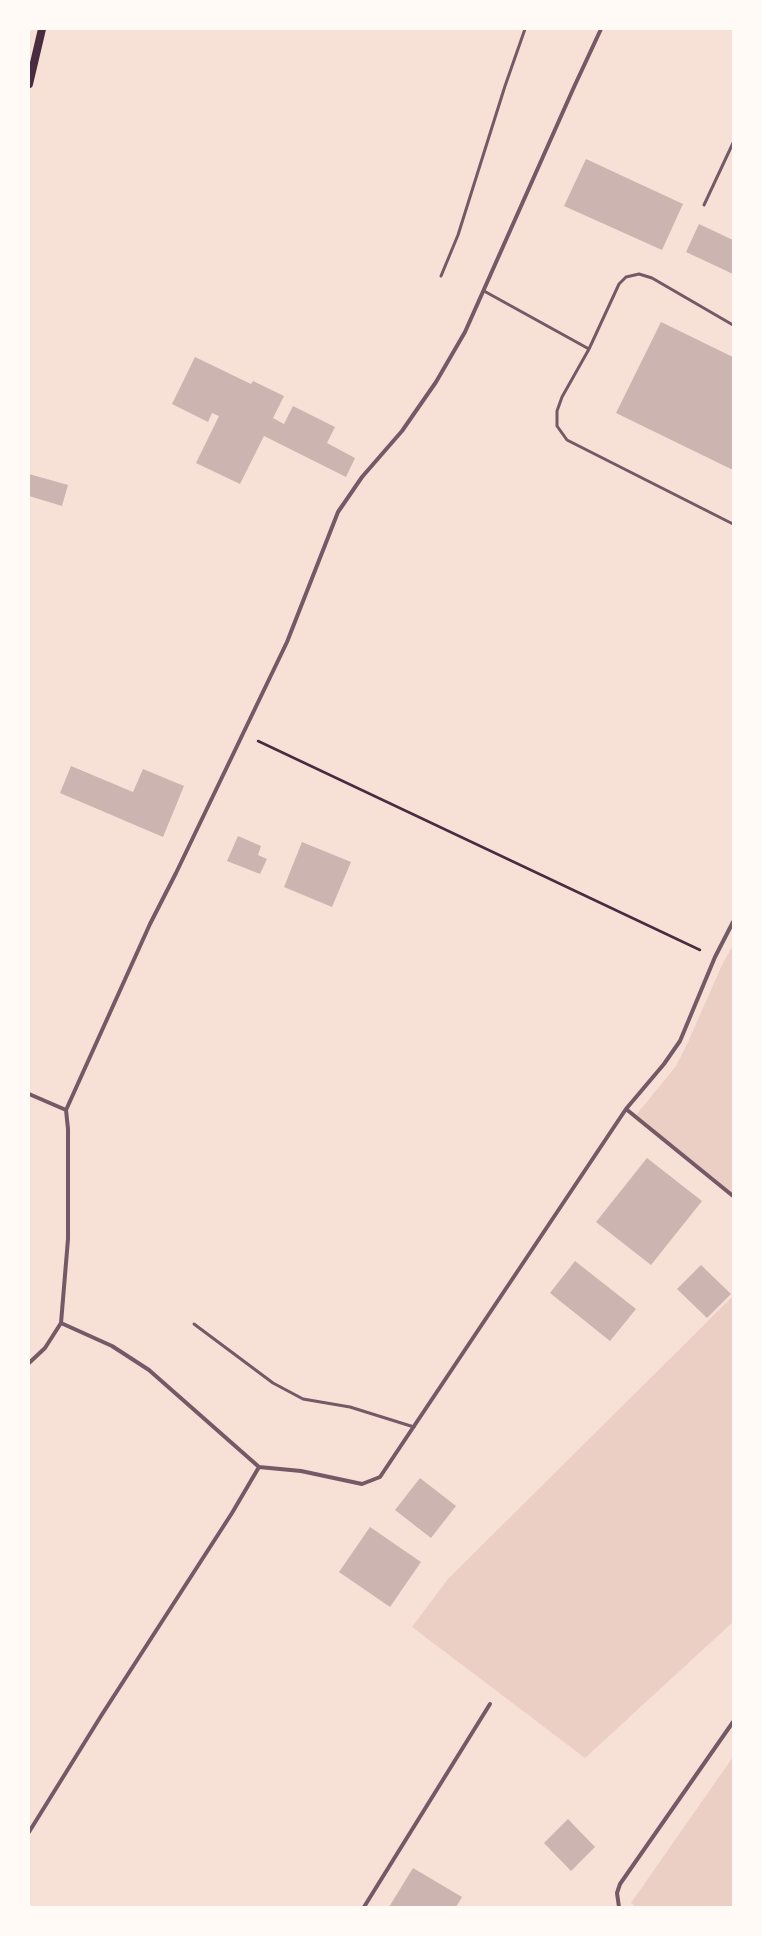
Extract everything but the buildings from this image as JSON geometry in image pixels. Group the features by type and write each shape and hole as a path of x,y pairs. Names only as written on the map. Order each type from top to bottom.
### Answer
{"main road":[{"path":"29,84 42,29"}],"street":[{"path":"29,1363 45,1348 61,1323 68,1239 68,1129 66,1110 150,924 287,642 338,512 362,477 402,431 436,382 465,332 601,29"},
{"path":"61,1323 112,1346 149,1370 259,1466 301,1471 362,1484 380,1477 626,1109 664,1064 680,1041 715,958 733,922"},
{"path":"29,1094 66,1110"},
{"path":"626,1109 733,1196"},
{"path":"29,1832 105,1710 232,1513 259,1466"},
{"path":"364,1907 490,1704"},
{"path":"619,1907 617,1894 620,1884 733,1722"}],"lane":[{"path":"441,276 458,235 505,86 525,29"},
{"path":"704,205 733,143"},
{"path":"733,325 652,278 639,274 626,277 620,284 589,349 562,397 557,411 558,426 567,440 733,524"},
{"path":"484,291 589,349"},
{"path":"194,1324 273,1383 303,1399 350,1407 414,1427"}],"path":[{"path":"243,734 715,958"}],"shaded area":[{"path":"733,945 733,1195 636,1115 676,1066 722,965"},
{"path":"733,1296 733,1622 585,1758 412,1627 448,1579"},
{"path":"733,1757 733,1907 636,1907 631,1903"}]}
